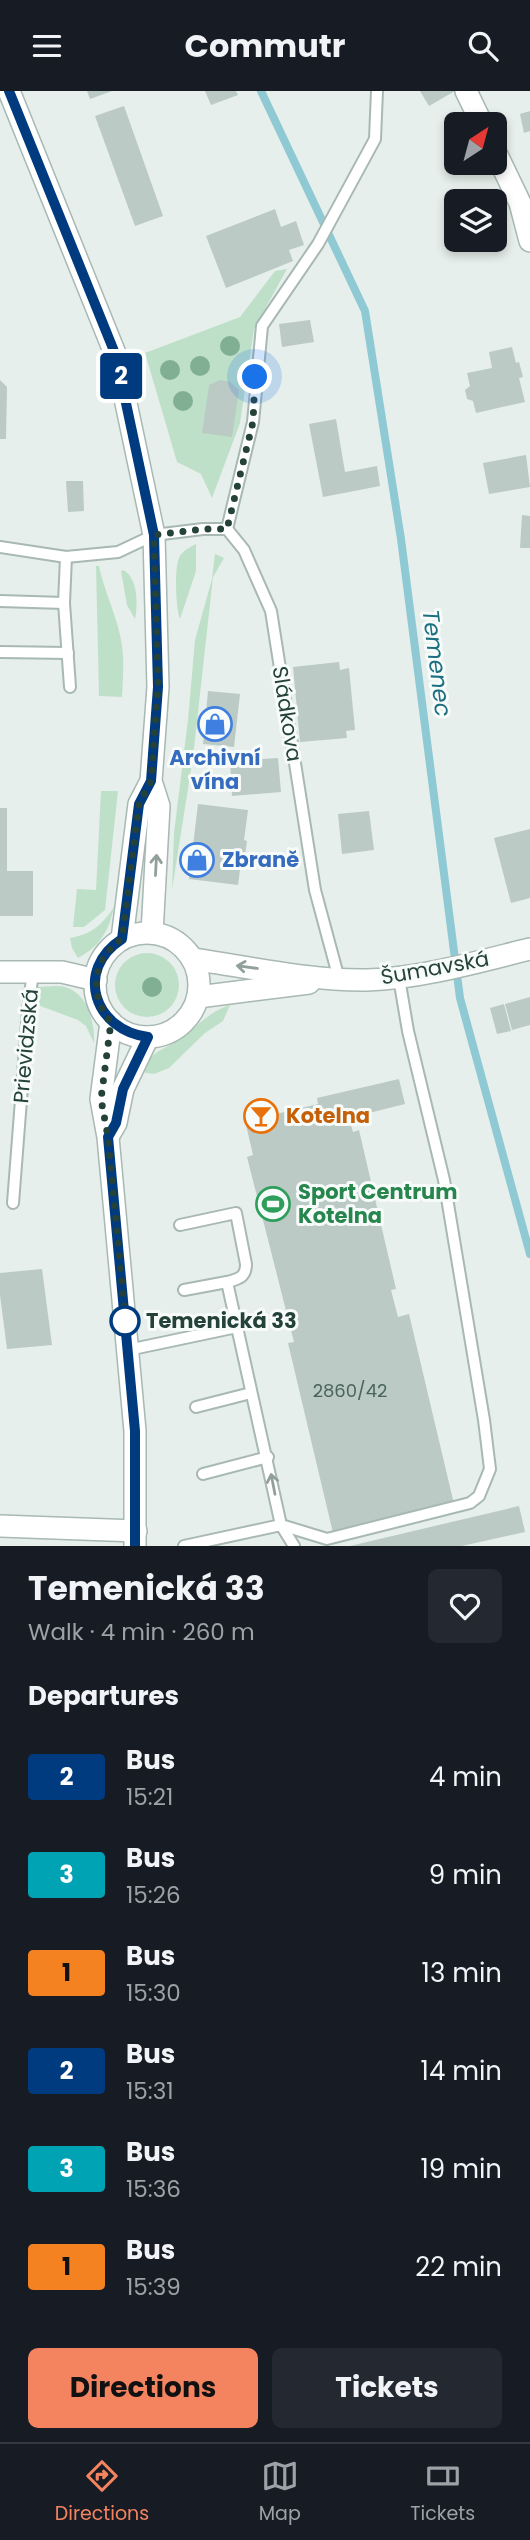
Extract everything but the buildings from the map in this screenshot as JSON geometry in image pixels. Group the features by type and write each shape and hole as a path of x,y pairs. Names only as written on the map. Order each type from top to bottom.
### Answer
{"street":[{"path":"9,91 116,356 154,535 158,687 151,781 159,806 152,933"},
{"path":"466,91 476,112"},
{"path":"507,175 520,203 530,241"},
{"path":"122,939 139,804 151,781"},
{"path":"152,933 179,944 192,959 197,971 198,997 191,1013 180,1025 165,1034 148,1037 134,1035 111,1022 99,1003 96,979 104,956 122,939 152,933"},
{"name":"Šumavská","path":"198,997 339,979 400,978 530,949"},
{"name":"Šumavská","path":"192,959 339,979"},
{"name":"Prievidzská","path":"0,972 62,972 96,979"},
{"path":"0,1527 69,1537 135,1539 135,1431 108,1137 101,1099 111,1022"},
{"path":"108,1137 116,1123 123,1089 148,1037"}],"lane":[{"path":"0,547 66,557 118,552 154,535 227,529 253,422 262,326 318,244 375,139 377,91"},
{"name":"Sládkova","path":"227,529 244,550 271,611 314,890 339,979"},
{"path":"66,557 64,603 69,687"},
{"path":"0,601 64,603"},
{"path":"0,652 68,653"},
{"name":"Prievidzská","path":"13,1203 33,972"},
{"path":"184,1546 281,1525 327,1539 470,1503 479,1496 490,1469 443,1180 408,1031 400,978"},
{"path":"180,1224 236,1213 246,1272 240,1279 184,1290"},
{"path":"227,1282 281,1525 294,1546"},
{"path":"128,1350 237,1327"},
{"path":"196,1407 251,1394"},
{"path":"203,1473 268,1457"}],"green space":[{"path":"287,269 254,329 240,423 212,498 201,474 177,462 145,353 240,317 275,271"},
{"path":"196,544 196,571 180,619 176,589 177,563 186,549"},
{"path":"215,554 224,558 213,577 193,757 172,890 174,833 195,640 212,579"},
{"path":"96,566 99,566 122,643 122,697 99,696"},
{"path":"123,570 134,585 135,619 127,605 121,571"},
{"path":"101,791 118,791 105,910 84,927 73,927 77,889 96,890"},
{"path":"114,907 102,937 78,958 70,938 96,928"},
{"path":"147,953 165,959 173,967 179,985 173,1003 165,1011 147,1017 129,1011 121,1003 115,985 121,967 129,959"},
{"path":"55,986 73,990 89,1010 94,1043 86,1026 78,1020 35,1004 37,987"},
{"path":"230,1005 223,1021 205,1033 169,1068 154,1074 141,1072 155,1053 177,1041 211,1014"}],"waterway":[{"name":"Temenec","path":"261,91 365,311 401,539 460,998 530,1254"}],"bus line":[{"name":"2","path":"9,91 116,356 154,535 158,687 151,781 139,804 122,939 100,963 95,988 102,1010 111,1022 134,1035 148,1037 123,1089 116,1123 108,1137 135,1431 135,1546"}],"place":[{"name":"Archivní vína","path":"215,724"},
{"name":"Zbraně","path":"197,860"},
{"name":"Kotelna","path":"261,1116"},
{"name":"Sport Centrum Kotelna","path":"273,1204"},
{"name":"Temenická 33","path":"125,1321"}],"route":[{"path":"125,1321 126,1326 108,1137 101,1099 111,1022 102,1010 95,988 100,963 122,939 139,804 151,781 158,687 154,535 227,529 253,422 255,377"}]}
